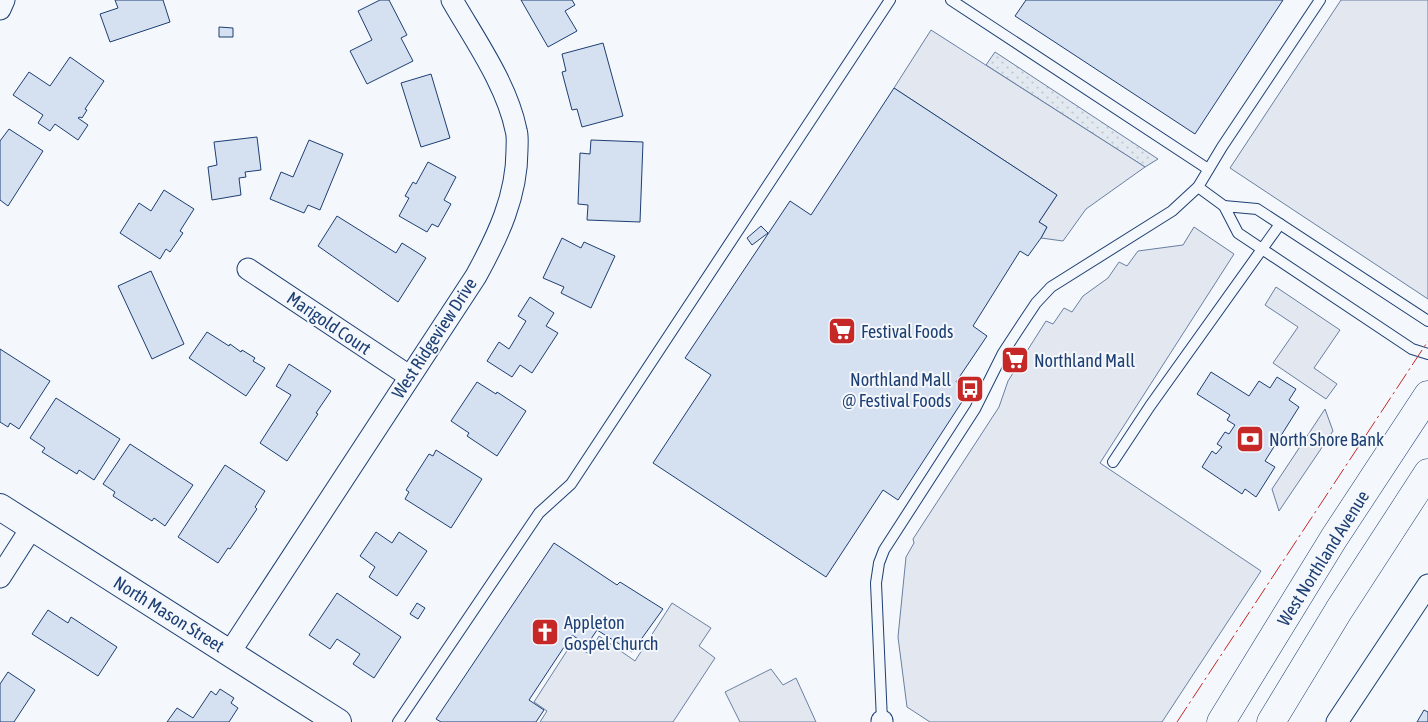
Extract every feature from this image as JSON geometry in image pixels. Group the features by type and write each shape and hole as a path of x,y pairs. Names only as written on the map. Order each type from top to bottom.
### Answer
{"main road":[{"name":"West Northland Avenue","path":"1221,722 1334,538 1428,395"},
{"path":"1271,722 1339,610 1428,473"}],"street":[{"path":"0,9 4,0"},
{"name":"West Ridgeview Drive","path":"230,652 476,276 495,242 509,206 517,162 517,131 503,89 452,0"},
{"name":"Marigold Court","path":"248,270 409,376"},
{"name":"North Mason Street","path":"0,507 338,722"},
{"path":"0,577 32,527"},
{"path":"1336,722 1428,584"}],"lane":[{"path":"398,722 539,513 571,484 890,0"},
{"path":"951,0 1208,169"},
{"path":"882,721 876,583 879,563 884,550 974,409 1004,353 1036,303 1052,287 1067,276 1172,211 1198,187 1320,0"},
{"path":"1198,187 1224,206 1238,233 1412,350 1428,354"},
{"path":"1224,206 1257,208 1428,322"},
{"path":"1113,462 1150,406 1280,224"}],"shaded area":[{"path":"1341,0 1428,0 1428,299 1230,168"},
{"path":"931,30 1145,167 1086,209 1063,241 1041,238 1047,227 1039,222 1057,195 894,88"},
{"path":"995,52 1158,159 1145,167 986,65"},
{"path":"1194,227 1234,254 1100,463 1261,571 1162,722 930,722 907,707 898,637 906,557 914,543 913,539 999,407 1008,381 1046,321 1053,324 1064,308 1072,312 1083,296 1108,278 1119,262 1127,266 1138,251 1183,245"},
{"path":"1276,287 1340,330 1314,368 1337,384 1326,399 1273,363 1298,327 1265,305"},
{"path":"1325,409 1333,431 1279,511 1272,489"},
{"path":"672,603 711,628 699,646 715,658 673,722 540,722 547,711 534,702 572,643 589,654 599,636 635,661"},
{"path":"771,669 783,685 796,678 816,722 740,722 725,692"}],"building":[{"path":"115,0 163,0 170,22 110,42 100,14 118,8"},
{"path":"380,0 389,0 407,35 401,38 413,61 367,84 350,51 372,40 358,11"},
{"path":"521,0 572,0 575,5 565,11 577,31 548,47"},
{"path":"1026,0 1283,0 1195,134 1015,16"},
{"path":"219,27 233,28 233,37 219,37"},
{"path":"603,43 623,116 582,127 577,109 572,110 562,72 566,71 562,54"},
{"path":"70,57 104,81 85,109 87,110 82,118 78,118 88,125 78,140 55,124 50,131 38,123 43,115 13,95 29,72 50,86"},
{"path":"431,74 450,138 421,147 401,83"},
{"name":"Festival Foods","path":"894,88 1057,195 1039,222 1047,227 1041,238 1028,256 1020,251 973,326 987,336 956,382 969,391 898,500 883,490 826,577 653,463 711,375 685,358 790,201 811,215"},
{"path":"9,129 43,151 8,206 0,200 0,141"},
{"path":"257,137 261,170 245,172 246,177 239,178 241,195 212,200 208,167 217,165 214,142"},
{"path":"309,140 343,154 320,210 308,205 304,213 270,199 281,172 293,177"},
{"path":"591,140 643,142 640,222 587,220 588,205 578,204 580,153 590,154"},
{"path":"428,162 456,177 444,200 451,204 438,227 432,224 427,232 399,216 409,198 405,196 413,182 416,184"},
{"path":"164,190 194,209 180,231 183,233 170,252 166,249 160,259 120,233 139,203 151,211"},
{"path":"337,216 396,253 402,243 426,258 398,302 318,246"},
{"path":"761,226 768,233 752,245 747,238"},
{"path":"562,238 581,248 584,242 615,256 591,308 561,293 564,287 543,278"},
{"path":"151,271 184,344 152,359 118,286"},
{"path":"530,297 554,313 546,326 558,333 532,373 520,365 512,377 487,361 499,342 509,349 526,321 518,316"},
{"path":"207,332 229,346 230,344 241,352 242,350 255,358 253,361 265,368 246,396 189,358"},
{"path":"0,349 50,381 19,429 10,423 8,427 0,422"},
{"path":"289,364 331,391 287,461 260,443 291,395 276,386"},
{"name":"North Shore Bank","path":"1211,372 1249,396 1259,381 1270,388 1277,377 1296,389 1289,400 1299,407 1265,461 1275,467 1256,497 1245,489 1242,494 1202,467 1212,451 1216,454 1222,447 1217,444 1225,432 1229,434 1235,425 1227,420 1230,415 1197,394"},
{"path":"477,382 496,394 497,392 526,411 497,456 467,436 469,433 451,421"},
{"path":"56,398 120,439 94,480 79,470 77,474 42,452 45,448 30,438"},
{"path":"130,444 193,485 165,526 154,518 152,521 113,496 115,492 103,484"},
{"path":"436,450 482,479 451,528 405,499 409,492 406,490 429,454 433,456"},
{"path":"225,465 265,491 255,507 257,509 230,549 228,548 218,563 178,537"},
{"path":"376,532 392,543 399,532 427,551 397,596 369,577 375,567 360,556"},
{"name":"Appleton Gospel Church","path":"554,543 617,585 620,582 663,609 632,652 597,630 587,645 572,635 529,700 544,710 536,722 441,722 436,719"},
{"path":"337,593 401,637 374,678 353,664 360,654 337,639 330,649 309,635"},
{"path":"417,603 425,608 418,619 410,614"},
{"path":"48,610 68,623 71,617 117,647 98,676 32,634"},
{"path":"8,672 35,690 14,722 0,722 0,684"},
{"path":"220,689 234,698 231,703 238,708 229,722 167,722 177,708 193,718 211,691 216,695"},
{"path":"1424,710 1428,712 1428,722 1417,722"}],"power":[{"path":"1177,722 1428,341"}],"place":[{"name":"Festival Foods","path":"842,331"},
{"name":"Northland Mall","path":"1015,360"},
{"name":"Northland Mall @ Festival Foods","path":"970,389"},
{"name":"North Shore Bank","path":"1250,439"},
{"name":"Appleton Gospel Church","path":"545,632"}]}
